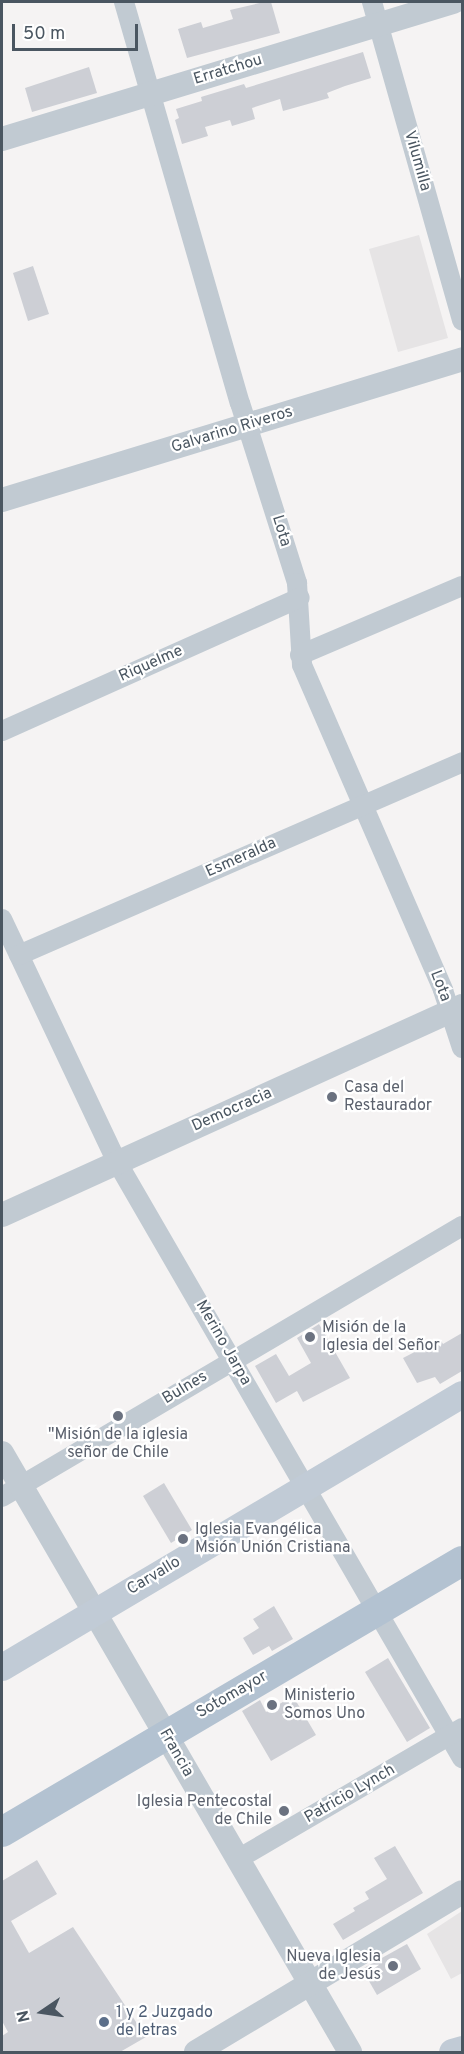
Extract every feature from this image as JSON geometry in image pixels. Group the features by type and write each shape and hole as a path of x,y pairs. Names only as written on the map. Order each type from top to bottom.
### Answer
{"main road":[{"name":"Carvallo","path":"2,1667 462,1394"},
{"name":"Sotomayor","path":"2,1832 462,1561"},
{"path":"452,2052 462,2049"}],"street":[{"name":"Lota","path":"124,2 300,598 300,655 362,806 456,1009 462,1048"},
{"name":"Vilumilla","path":"372,2 462,321"},
{"name":"Erratchou","path":"2,139 454,2"},
{"name":"Galvarino Riveros","path":"2,500 462,359"},
{"path":"300,655 462,586"},
{"name":"Riquelme","path":"2,731 300,598"},
{"name":"Esmeralda","path":"19,955 462,762"},
{"name":"Merino Jarpa","path":"2,919 117,1162 233,1359 376,1611 456,1732 462,1758"},
{"name":"Democracia","path":"2,1215 456,1009"},
{"name":"Bulnes","path":"11,1491 462,1226"},
{"name":"Francia","path":"2,1453 11,1491 94,1612 350,2052"},
{"name":"Patricio Lynch","path":"238,1859 456,1732"},
{"path":"197,2052 462,1892"}],"shaded area":[{"path":"419,235 448,338 398,352 369,249"},
{"path":"462,1911 462,1973 451,1979 427,1934"}],"building":[{"path":"271,2 280,33 187,58 178,29 201,22 203,28 233,19 230,10"},
{"path":"363,52 371,78 327,93 329,98 283,111 280,99 252,108 255,119 232,126 230,120 205,127 208,136 182,144 175,120 179,118 176,109 202,101 201,97 244,84 246,88"},
{"path":"89,67 97,93 32,112 25,88"},
{"path":"33,266 49,314 28,321 13,273"},
{"path":"319,1324 350,1378 303,1402 297,1391 276,1403 255,1366 276,1354 289,1376 311,1363 297,1338"},
{"path":"462,1333 462,1371 440,1384 435,1377 417,1383 403,1358 440,1339 443,1344"},
{"path":"164,1483 192,1530 171,1543 143,1496"},
{"path":"274,1606 293,1639 272,1651 269,1646 253,1655 243,1638 259,1628 253,1619"},
{"path":"388,1658 430,1728 407,1742 365,1672"},
{"path":"293,1696 316,1735 271,1761 242,1711 260,1700 266,1712"},
{"path":"395,1846 423,1893 343,1940 333,1924 355,1911 353,1908 369,1899 365,1892 387,1879 374,1858"},
{"path":"37,1860 57,1894 11,1921 29,1953 73,1927 146,2037 120,2052 2,2052 2,2036 8,2032 2,2021 2,1881"},
{"path":"407,1944 421,1969 377,1995 362,1969"}],"place":[{"name":"Casa del Restaurador","path":"332,1097"},
{"name":"Misión de la Iglesia del Señor","path":"310,1337"},
{"name":"\"Misión de la iglesia señor de Chile","path":"118,1416"},
{"name":"Iglesia Evangélica Msión Unión Cristiana","path":"183,1539"},
{"name":"Ministerio Somos Uno","path":"272,1705"},
{"name":"Iglesia Pentecostal de Chile","path":"284,1811"},
{"name":"Nueva Iglesia de Jesús","path":"393,1966"},
{"name":"1 y 2 Juzgado de letras","path":"104,2022"}]}
